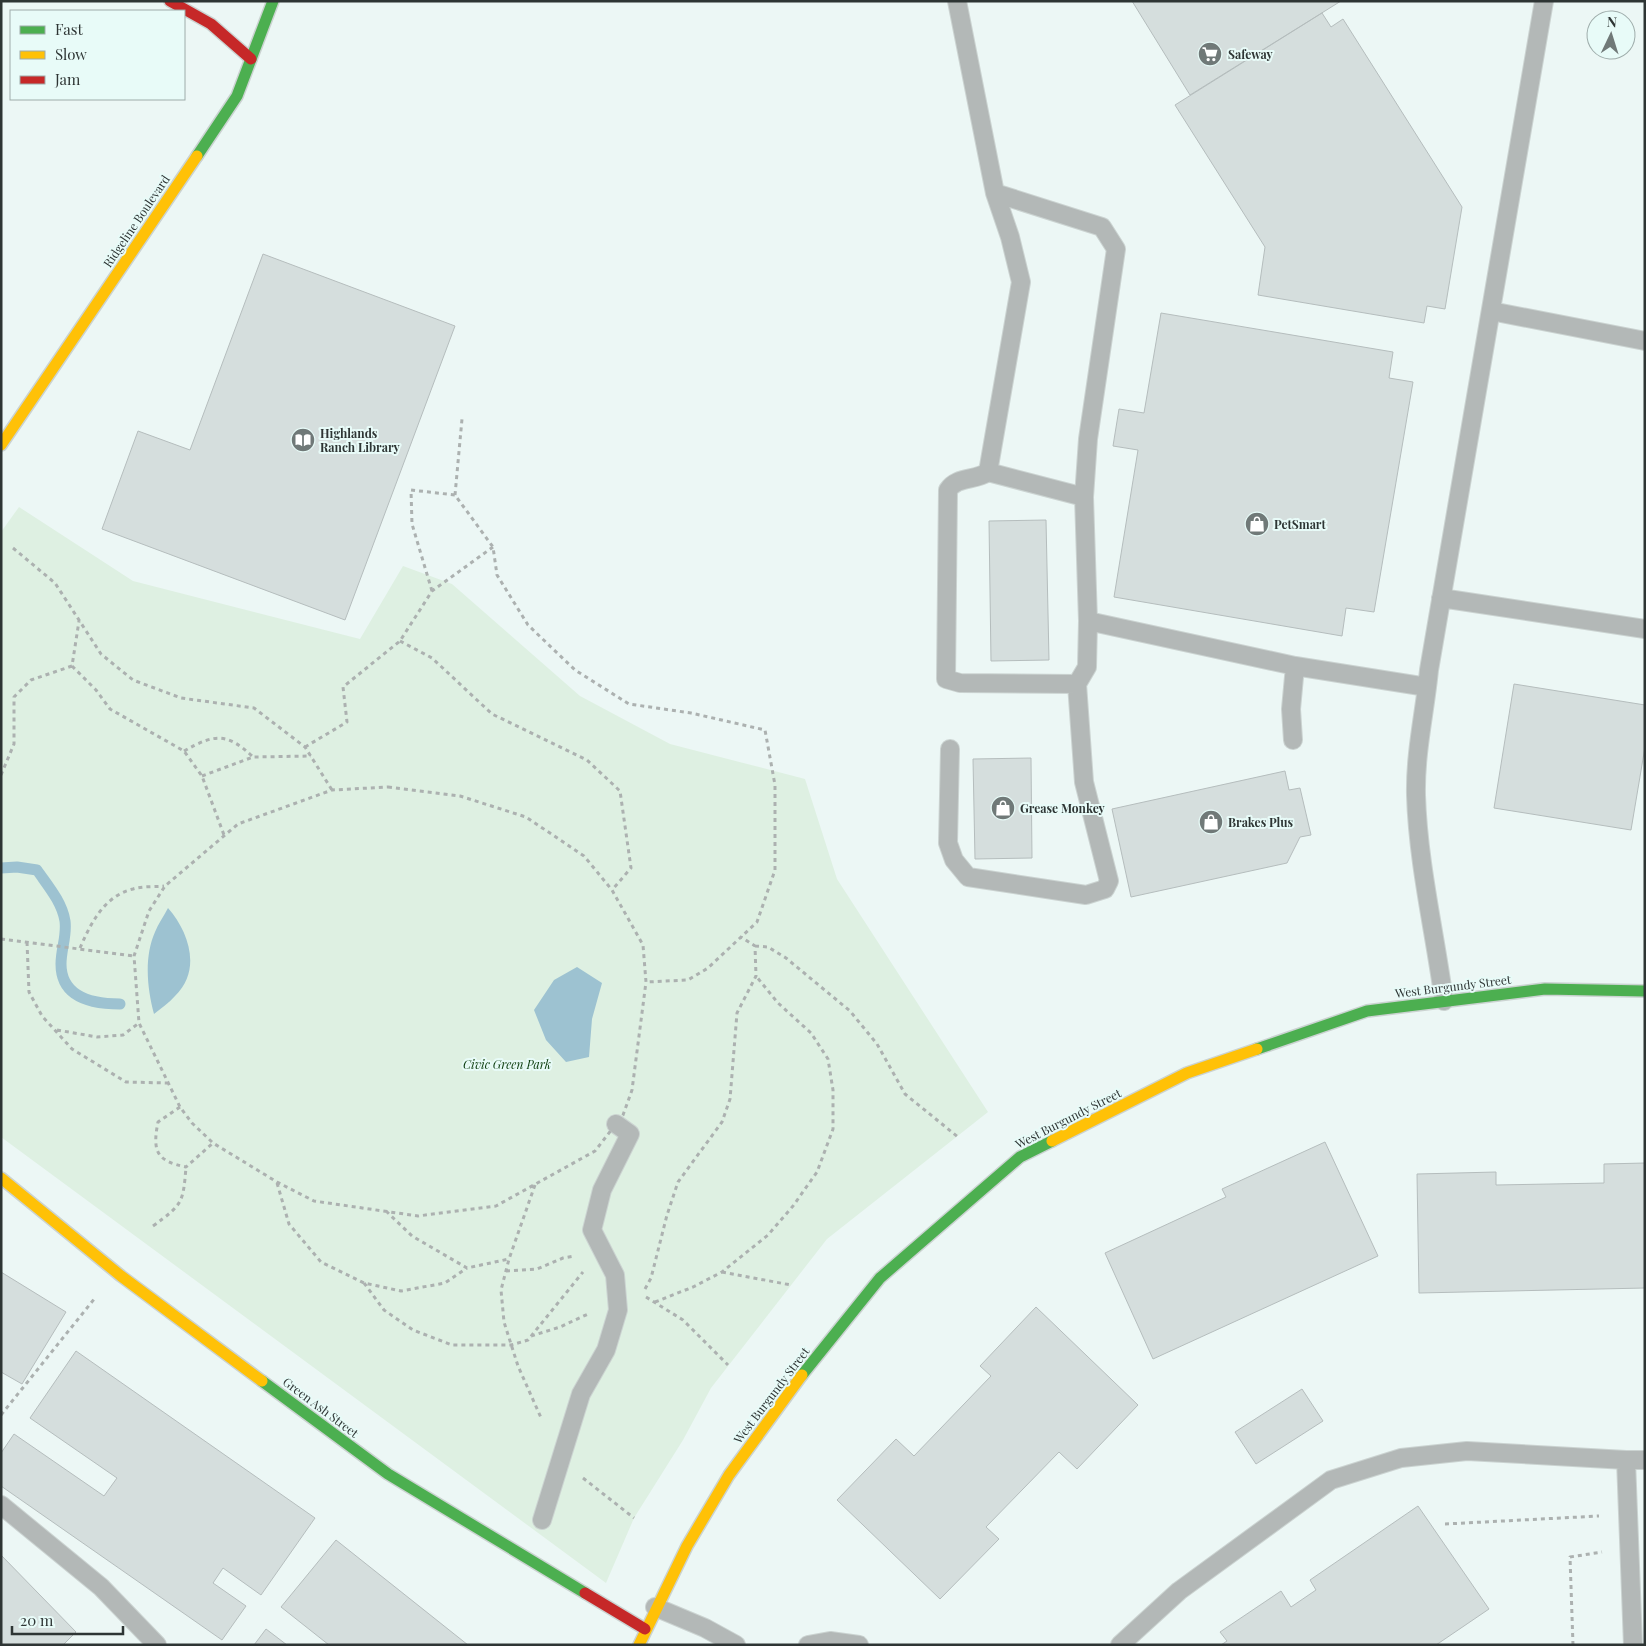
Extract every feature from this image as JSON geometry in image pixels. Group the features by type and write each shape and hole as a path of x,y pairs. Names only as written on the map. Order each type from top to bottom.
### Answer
{"street":[{"path":"170,1 211,24 251,59"},
{"name":"Ridgeline Boulevard","path":"1,446 237,96 273,1"},
{"name":"West Burgundy Street","path":"639,1645 645,1629 687,1546 734,1468 781,1401 880,1278 1020,1157 1187,1073 1367,1011 1545,988 1645,991"},
{"name":"Green Ash Street","path":"1,1178 121,1276 388,1474 645,1629"}],"lane":[{"path":"957,1 995,193 1010,236 1021,282 988,472 981,477 964,479 952,484 948,490 946,679 960,683 1077,684"},
{"path":"1444,1001 1425,875 1416,794 1427,687 1441,598 1544,1"},
{"path":"950,750 948,843 954,860 968,877 1086,895 1105,889 1109,881 1084,782 1077,684 1086,667 1088,621 1084,497 1088,439 1116,249 1102,227 995,193"},
{"path":"1491,311 1645,341"},
{"path":"988,472 1084,497"},
{"path":"1441,598 1645,629"},
{"path":"1088,621 1295,666 1427,687"},
{"path":"1293,740 1291,709 1295,666"},
{"path":"542,1520 582,1394 606,1350 618,1310 615,1276 592,1230 602,1190 630,1134 616,1124"},
{"path":"1120,1645 1179,1591 1331,1480 1401,1458 1467,1450 1645,1460"},
{"path":"1626,1460 1633,1645"},
{"path":"1,1505 101,1587 157,1645"},
{"path":"656,1607 705,1628 736,1645"},
{"path":"808,1645 830,1641 859,1645"}],"path":[{"path":"462,419 455,495 493,547 497,575 528,625 575,670 629,704 691,713 765,730 776,785 775,870 757,922 708,968 688,980 646,982"},
{"path":"432,591 412,524 411,490 455,495"},
{"path":"305,747 347,722 343,687 400,641 432,591 493,547"},
{"path":"13,548 55,583 101,654 133,680 181,698 254,708 305,747 332,790"},
{"path":"72,666 79,620"},
{"path":"400,641 432,658 492,714 587,760 620,791 631,868 612,890"},
{"path":"72,666 96,690 110,709 184,750 202,776 224,835"},
{"path":"1,775 14,744 14,697 31,680 72,666"},
{"path":"184,750 207,738 237,741 254,757"},
{"path":"202,776 254,757 311,756"},
{"path":"388,786 460,796 526,817 584,856 612,890 643,945 646,982 632,1090 623,1115 595,1151 496,1206 418,1216 314,1201 277,1182 214,1143 192,1123 180,1107 139,1023 134,956 149,911 165,886 238,824 332,790 388,786"},
{"path":"80,948 101,908 117,895 133,888 165,886"},
{"path":"741,937 755,946 768,947 786,958 850,1011 877,1044 905,1094 958,1138"},
{"path":"1,939 134,956"},
{"path":"27,942 29,992 42,1016 72,1049 126,1082 168,1083"},
{"path":"643,1294 651,1278 667,1215 678,1182 722,1122 730,1098 737,1013 756,976 755,946"},
{"path":"655,1302 693,1287 722,1272 768,1235 793,1206 817,1172 833,1129 833,1090 828,1059 812,1033 778,1002 756,976"},
{"path":"56,1030 97,1038 123,1035 139,1023"},
{"path":"180,1107 158,1122 155,1138 158,1151 167,1163 186,1167"},
{"path":"153,1226 177,1208 184,1196 186,1167 214,1143"},
{"path":"277,1182 289,1224 321,1262 364,1283 401,1291 444,1283 467,1268 509,1259"},
{"path":"536,1184 509,1259 501,1290 504,1322 535,1406 555,1444 582,1478 634,1518"},
{"path":"385,1211 412,1236 467,1268"},
{"path":"506,1271 537,1270 563,1258 580,1255"},
{"path":"364,1283 384,1310 413,1330 452,1345 511,1345 528,1340 584,1269"},
{"path":"722,1272 791,1285"},
{"path":"1,1415 95,1298"},
{"path":"1445,1524 1628,1515"},
{"path":"1600,1516 1600,1525"},
{"path":"1573,1645 1570,1557 1602,1552 1601,1544"}],"green space":[{"name":"Civic Green Park","path":"19,507 133,581 360,639 403,566 452,584 580,696 670,744 805,779 837,879 988,1112 827,1239 711,1388 683,1440 634,1518 606,1583 1,1137 1,532"}],"water":[{"path":"168,908 182,928 187,940 190,951 190,963 188,975 183,986 173,999 154,1014 148,983 149,952 156,929"},
{"path":"577,967 602,983 592,1019 589,1057 566,1062 546,1040 534,1010 554,980"}],"building":[{"name":"Safeway","path":"1132,1 1341,1 1190,95"},
{"path":"1322,13 1331,27 1343,19 1462,207 1445,309 1427,306 1424,323 1258,295 1265,247 1175,105"},
{"name":"Highlands Ranch Library","path":"263,254 455,326 345,620 102,529 138,431 190,450"},
{"name":"PetSmart","path":"1161,313 1393,352 1389,378 1413,382 1374,612 1346,608 1342,636 1114,597 1138,450 1113,446 1119,409 1144,413"},
{"path":"1046,520 1049,660 991,661 989,521"},
{"path":"1514,684 1645,705 1645,747 1631,830 1494,808"},
{"name":"Grease Monkey","path":"1031,758 1032,858 975,859 973,759"},
{"name":"Brakes Plus","path":"1285,771 1289,790 1300,788 1311,835 1300,837 1287,863 1131,897 1112,809"},
{"path":"1325,1142 1378,1256 1153,1359 1105,1253 1226,1197 1222,1189"},
{"path":"1645,1163 1645,1288 1419,1293 1417,1174 1496,1172 1496,1185 1604,1183 1604,1164"},
{"path":"1,1272 66,1312 22,1384 1,1372"},
{"path":"1036,1307 1138,1405 1077,1469 1059,1452 986,1527 999,1539 940,1599 837,1500 896,1439 914,1456 991,1376 980,1366"},
{"path":"76,1351 315,1518 261,1595 223,1568 213,1583 246,1606 222,1640 1,1486 1,1453 14,1434 104,1496 117,1478 30,1418"},
{"path":"1302,1389 1323,1421 1256,1464 1235,1432"},
{"path":"1418,1506 1489,1609 1436,1645 1221,1645 1227,1641 1220,1632 1281,1591 1291,1607 1316,1590 1310,1580"},
{"path":"336,1540 468,1645 329,1645 281,1607"},
{"path":"1,1555 76,1632 63,1645 1,1645"},
{"path":"266,1629 287,1645 254,1645"}],"waterway":[{"path":"1,868 17,867 37,870 58,901 65,921 61,964 62,975 66,985 80,997 99,1003 120,1004"}],"traffic: fast":[{"path":"197,156 237,96 273,1"},
{"path":"1257,1049 1367,1011 1545,989 1645,991"},
{"path":"802,1375 880,1278 1020,1157 1052,1141"},
{"path":"262,1381 388,1474 585,1593"}],"traffic: slow":[{"path":"1,445 197,156"},
{"path":"1052,1141 1187,1073 1257,1049"},
{"path":"1,1178 121,1276 262,1381"},
{"path":"639,1645 687,1546 729,1475 802,1375"}],"traffic: jam":[{"path":"170,1 211,24 251,59"},
{"path":"585,1593 645,1629"}],"place":[{"name":"Safeway","path":"1210,54"},
{"name":"Highlands Ranch Library","path":"303,440"},
{"name":"PetSmart","path":"1257,524"},
{"name":"Grease Monkey","path":"1003,808"},
{"name":"Brakes Plus","path":"1211,822"}]}
